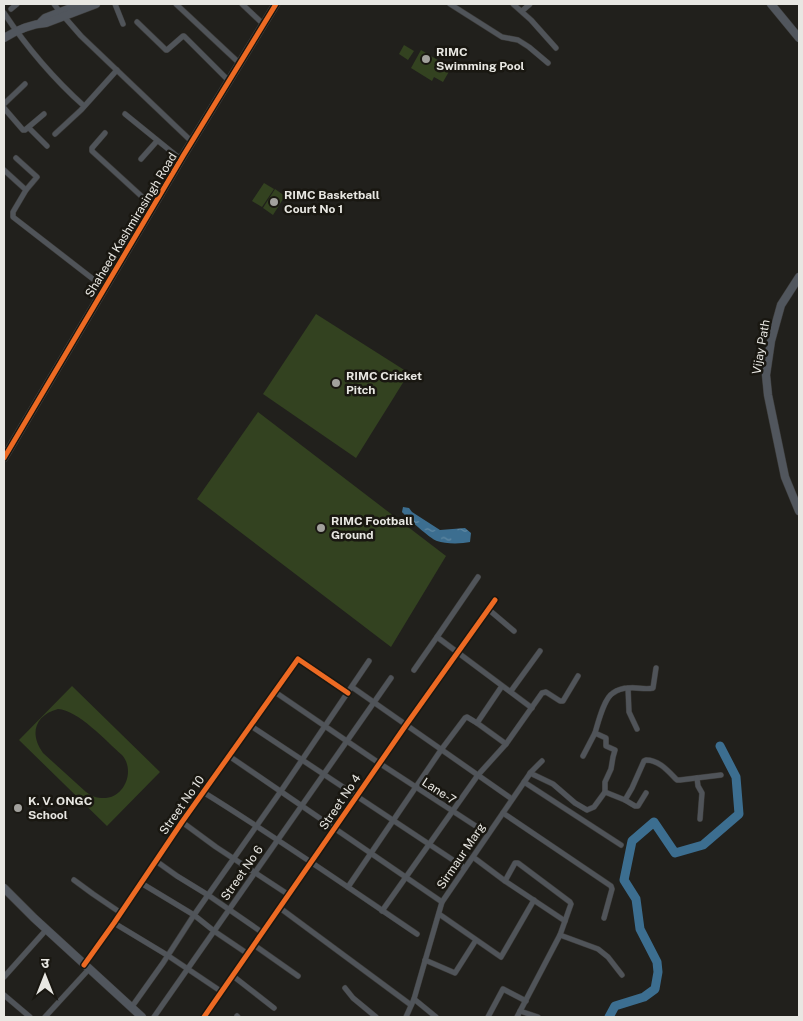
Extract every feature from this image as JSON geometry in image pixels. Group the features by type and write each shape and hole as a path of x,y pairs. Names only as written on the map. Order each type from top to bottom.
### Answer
{"street":[{"path":"11,8 17,4"},
{"path":"54,4 81,36 189,139"},
{"path":"4,38 16,31 46,23 80,4"},
{"path":"62,15 96,4"},
{"path":"115,4 123,24"},
{"path":"176,4 237,61"},
{"path":"242,4 261,22"},
{"name":"Shaheed Kashmirasingh Road","path":"4,451 150,204 272,4"},
{"name":"Shaheed Kashmirasingh Road","path":"4,458 183,156 276,4"},
{"path":"450,4 502,37 518,40 548,63"},
{"path":"513,4 556,48"},
{"path":"522,12 530,4"},
{"path":"771,4 799,38"},
{"path":"4,13 16,31 69,93 84,106"},
{"path":"137,22 166,50 184,36 226,78"},
{"path":"55,134 117,70"},
{"path":"4,104 25,84"},
{"path":"4,108 23,130 29,128 44,114"},
{"path":"125,114 178,158"},
{"path":"29,128 47,146"},
{"path":"105,133 92,148 92,151 150,204"},
{"path":"141,159 157,141"},
{"path":"16,158 36,176 13,212 13,216 102,286"},
{"path":"4,170 26,190"},
{"name":"Vijay Path","path":"799,277 780,305 771,341 766,375 768,394 785,477 799,512"},
{"path":"414,670 478,577"},
{"name":"Street No 4","path":"204,1017 334,828 495,600"},
{"path":"488,609 514,631"},
{"path":"436,637 532,708"},
{"path":"511,691 540,651"},
{"name":"Street No 10","path":"48,1016 86,967 182,822 298,658 350,690"},
{"path":"4,888 135,1014 167,955 369,661"},
{"path":"583,756 613,692 628,688 653,688 656,668"},
{"path":"382,910 478,775 506,744 544,692 563,701 578,676"},
{"name":"Street No 6","path":"154,1017 391,678"},
{"path":"477,722 502,686"},
{"path":"628,688 629,712 637,729"},
{"path":"350,690 374,703 512,799"},
{"name":"Lane-7","path":"275,692 379,764 488,834"},
{"path":"348,888 441,750 466,717 477,722 506,744"},
{"path":"250,726 465,868"},
{"path":"531,772 553,784 575,803 587,810 594,807 605,792 605,782 611,769 615,750 606,746 606,738 595,733"},
{"path":"229,756 442,902"},
{"name":"Sirmaur Marg","path":"406,1017 414,999 442,902 531,772 542,760"},
{"path":"625,800 646,760 654,761 662,766 677,780 721,775"},
{"path":"696,778 702,792 700,819"},
{"path":"524,782 621,845"},
{"path":"203,792 257,825 417,934"},
{"path":"605,792 635,806 638,806 646,792"},
{"path":"503,813 611,886 612,889 604,918"},
{"path":"182,822 289,895"},
{"path":"473,857 565,921"},
{"path":"156,861 263,933"},
{"path":"505,881 515,863 518,863 571,904 560,935 517,1017"},
{"path":"74,880 121,913"},
{"path":"141,883 194,915 248,954"},
{"path":"438,914 502,957 534,900"},
{"path":"280,908 411,1005"},
{"path":"114,923 167,955 222,992"},
{"path":"4,977 46,930"},
{"path":"560,935 603,952 622,975"},
{"path":"425,960 455,974 476,940"},
{"path":"254,945 298,976"},
{"path":"233,976 274,1008"},
{"path":"345,988 353,998 376,1017"},
{"path":"488,1017 503,989 526,1001"},
{"path":"4,995 30,1017"},
{"path":"414,999 436,1017"},
{"path":"520,1011 538,1017"}],"green space":[{"name":"RIMC Swimming Pool","path":"404,45 414,51 408,60 399,54"},
{"name":"RIMC Swimming Pool","path":"421,50 451,68 443,82 434,77 432,81 411,68"},
{"path":"264,183 274,189 262,207 252,201"},
{"name":"RIMC Basketball Court No 1","path":"275,189 285,196 273,215 263,208"},
{"name":"RIMC Cricket Pitch","path":"316,314 409,373 356,458 263,394"},
{"name":"RIMC Football Ground","path":"258,412 446,556 391,647 197,499"},
{"path":"72,686 160,772 107,826 19,740","holes":["58,709 66,711 92,727 122,755 126,762 128,776 116,794 109,797 95,797 43,753 36,739 39,721 50,712"]}],"water":[{"path":"403,507 409,508 412,512 440,530 465,528 471,533 470,542 449,543 433,539 402,512"}],"waterway":[{"path":"609,1017 615,1006 644,997 655,989 658,972 657,962 640,929 636,899 624,880 632,841 654,822 675,853 703,845 739,814 736,777 720,746"}],"cycle path":[{"path":"4,458 183,156 276,4"},
{"path":"204,1017 495,600"},
{"path":"84,965 182,822 298,659 348,693"}],"place":[{"name":"RIMC Swimming Pool","path":"426,59"},
{"name":"RIMC Basketball Court No 1","path":"274,202"},
{"name":"RIMC Cricket Pitch","path":"336,383"},
{"name":"RIMC Football Ground","path":"321,528"},
{"name":"K. V. ONGC School","path":"18,808"}]}
